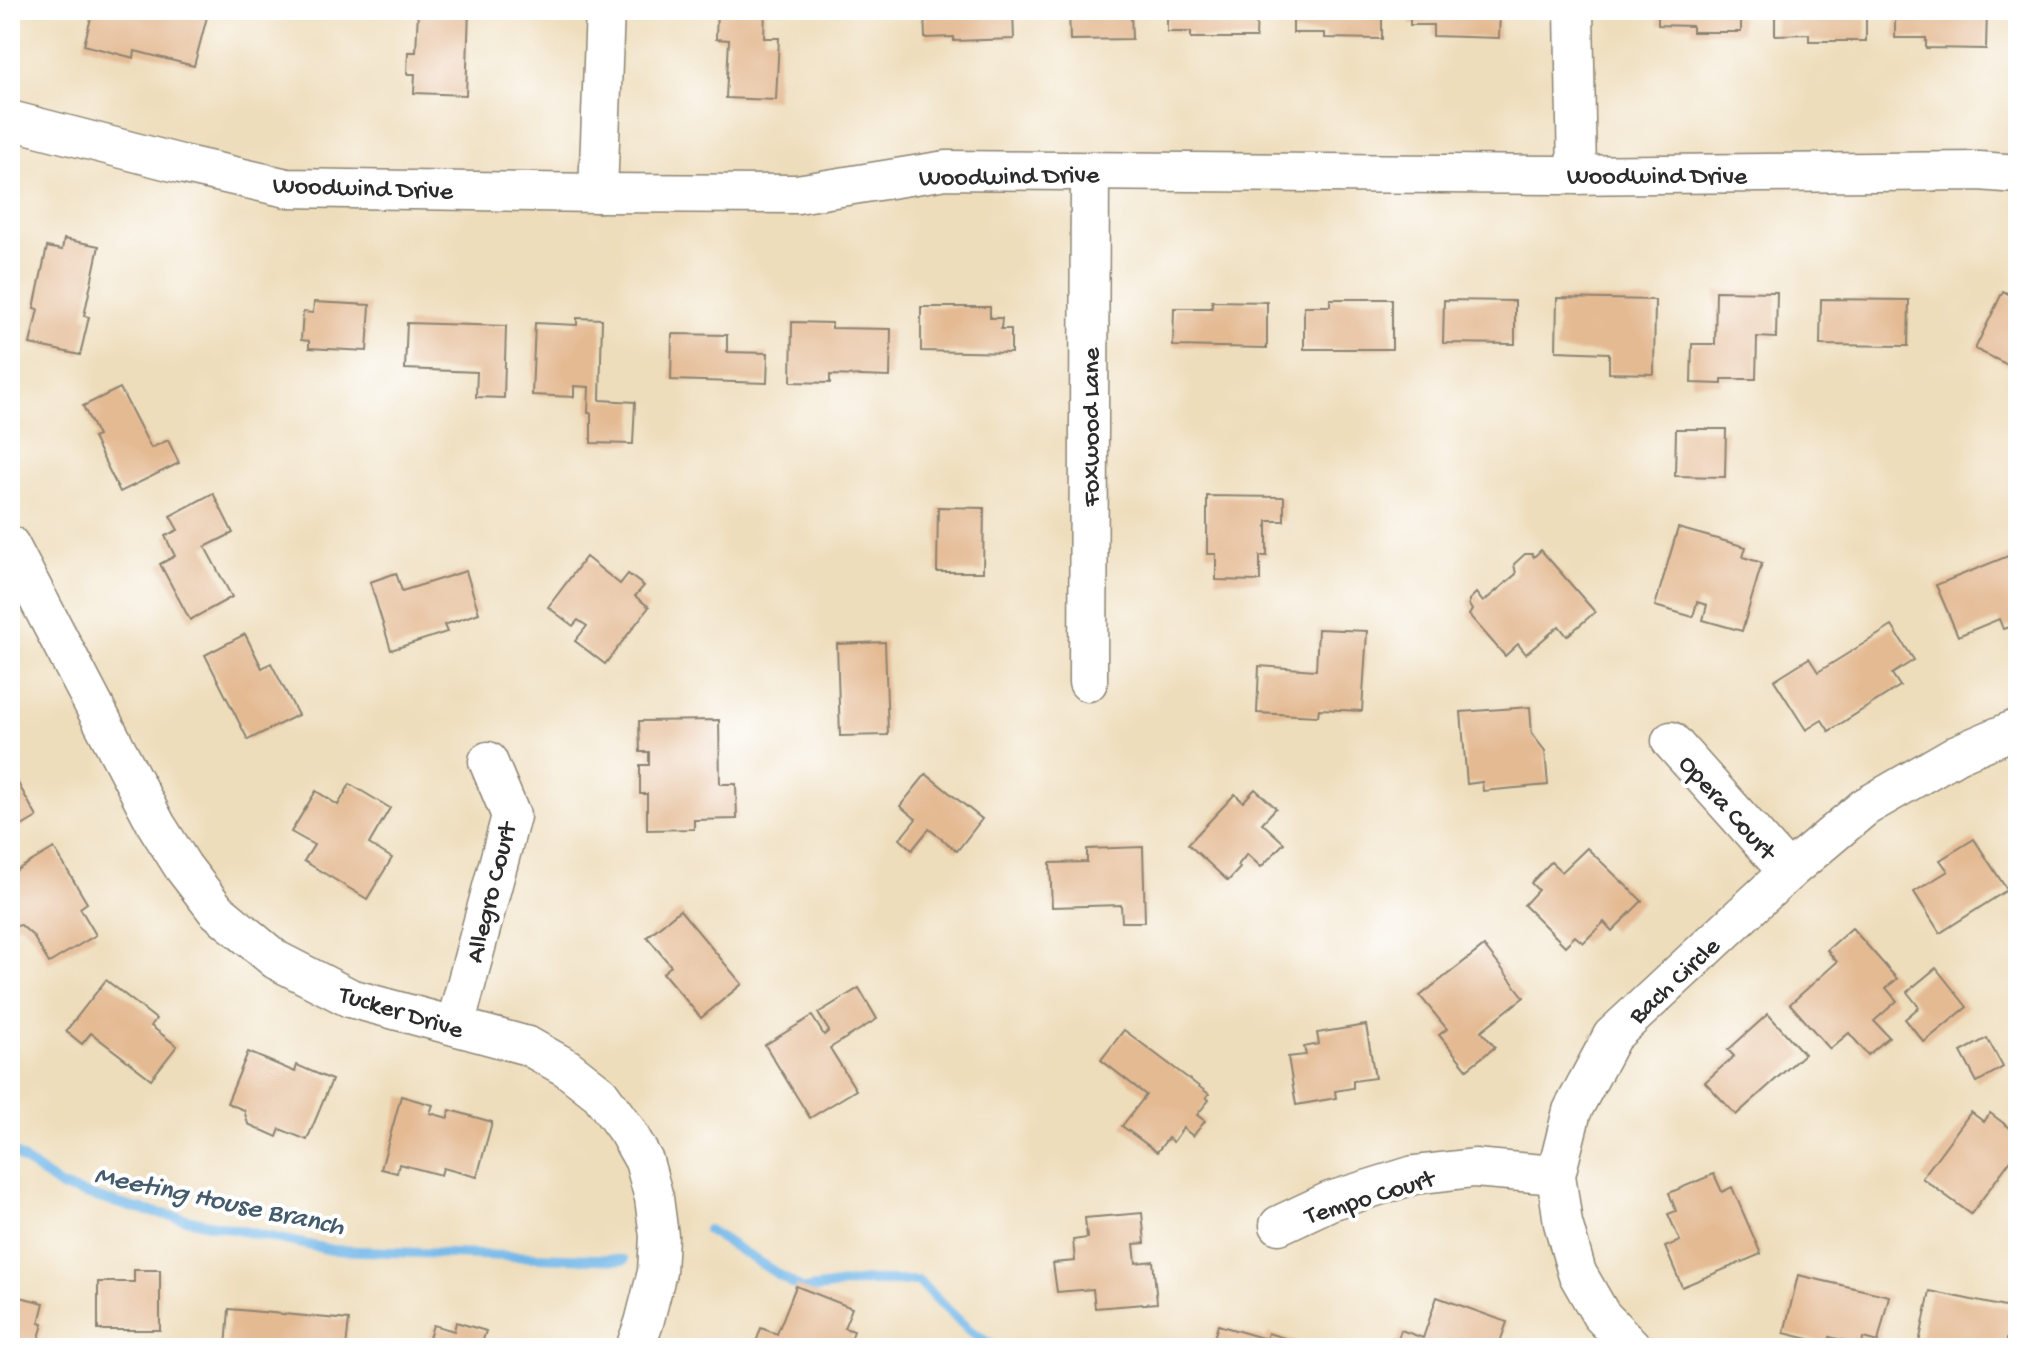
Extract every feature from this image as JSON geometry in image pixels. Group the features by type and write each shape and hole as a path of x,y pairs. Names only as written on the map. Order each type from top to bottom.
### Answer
{"street":[{"path":"598,193 605,10"},
{"path":"1574,10 1577,175"},
{"name":"Woodwind Drive","path":"10,120 287,188 797,194 946,170 1577,175 1965,171 2018,174"},
{"name":"Foxwood Lane","path":"1088,682 1090,171"},
{"name":"Tucker Drive","path":"10,545 157,826 216,910 276,960 350,998 528,1046 567,1068 600,1094 644,1161 654,1198 659,1236 657,1272 635,1348"},
{"name":"Bach Circle","path":"1633,1348 1601,1315 1577,1273 1563,1223 1556,1175 1572,1111 1612,1036 1788,872 1865,807 1957,754 2018,728"},
{"name":"Opera Court","path":"1671,741 1788,872"},
{"name":"Allegro Court","path":"455,1026 511,816 488,761"},
{"name":"Tempo Court","path":"1279,1225 1330,1201 1414,1175 1474,1168 1556,1175"}],"building":[{"path":"93,10 182,10 207,17 194,66 135,51 134,58 84,45"},
{"path":"418,10 469,10 466,95 414,93 415,74 407,74 408,52 416,52"},
{"path":"717,10 765,10 764,38 779,38 776,100 726,98 729,40 716,39"},
{"path":"924,10 1013,10 1014,39 954,41 954,37 925,38"},
{"path":"1069,10 1131,10 1132,39 1070,40"},
{"path":"1167,10 1257,10 1256,38 1191,38 1191,32 1167,32"},
{"path":"1293,10 1382,10 1382,39 1325,38 1325,33 1293,33"},
{"path":"1410,10 1500,10 1499,38 1433,36 1433,25 1410,25"},
{"path":"1658,10 1741,10 1741,32 1692,32 1692,26 1658,25"},
{"path":"1775,10 1866,10 1866,41 1809,41 1809,34 1775,35"},
{"path":"1895,10 1987,10 1986,49 1926,48 1926,38 1895,38"},
{"path":"2016,11 2018,33 2013,33"},
{"path":"64,239 99,246 84,316 89,317 80,355 30,344 47,247 62,250"},
{"path":"1716,291 1777,292 1776,338 1757,337 1756,379 1722,379 1722,384 1691,383 1692,344 1715,344"},
{"path":"2003,291 2018,299 2018,360 2014,368 1975,349"},
{"path":"1557,298 1655,300 1654,374 1609,373 1609,353 1556,351"},
{"path":"1330,299 1392,299 1392,349 1304,349 1304,306 1330,306"},
{"path":"1821,299 1909,300 1908,346 1820,345"},
{"path":"1444,300 1515,301 1515,344 1443,343"},
{"path":"1212,301 1267,302 1267,348 1173,346 1174,308 1212,308"},
{"path":"314,302 370,305 367,351 309,348 309,341 301,340 303,312 313,313"},
{"path":"921,307 990,307 990,318 1002,318 1001,329 1011,329 1011,353 921,351"},
{"path":"577,318 602,319 600,400 635,402 633,444 591,443 589,387 574,386 574,397 532,395 535,323 577,325"},
{"path":"792,322 832,323 832,328 891,329 890,377 830,375 830,383 791,382"},
{"path":"407,323 506,326 504,398 476,397 477,372 405,369"},
{"path":"672,334 727,335 727,352 768,353 767,383 671,380"},
{"path":"120,388 151,448 168,440 179,463 120,492 93,438 98,436 83,406"},
{"path":"1676,429 1726,429 1725,477 1675,476"},
{"path":"213,493 233,533 205,547 232,597 190,620 160,564 175,556 165,536 178,530 170,516"},
{"path":"1207,496 1284,497 1284,521 1267,521 1267,556 1260,556 1260,581 1216,580 1216,554 1207,554"},
{"path":"938,507 984,508 983,572 937,572"},
{"path":"1678,528 1746,547 1743,557 1762,563 1742,631 1703,620 1707,605 1697,602 1693,617 1655,606"},
{"path":"1541,550 1595,612 1567,636 1559,626 1526,654 1518,644 1505,656 1469,615 1472,610 1469,600 1476,593 1483,602 1516,574 1514,564 1525,554 1534,557"},
{"path":"2013,554 2018,565 2018,624 2003,629 1999,619 1958,636 1936,585"},
{"path":"586,557 620,584 628,574 644,586 635,596 649,607 605,664 575,641 587,626 578,620 573,626 548,607"},
{"path":"466,571 479,613 444,625 447,632 391,650 370,582 396,573 402,591"},
{"path":"1892,626 1914,660 1892,674 1900,686 1829,731 1822,720 1806,730 1774,680 1809,658 1818,672"},
{"path":"1318,629 1367,631 1362,711 1319,709 1318,716 1257,713 1259,666 1316,670"},
{"path":"245,634 262,668 271,663 298,715 248,740 205,655"},
{"path":"885,642 888,735 840,736 837,644"},
{"path":"1530,707 1532,734 1545,751 1548,785 1483,791 1482,782 1467,784 1461,712"},
{"path":"719,720 720,784 736,784 737,819 694,820 694,829 647,830 647,794 640,794 640,765 649,765 649,752 640,752 639,721"},
{"path":"10,769 37,817 10,833"},
{"path":"926,774 982,819 957,851 929,829 912,850 900,839 916,819 900,806"},
{"path":"350,784 390,808 369,844 392,858 367,899 304,861 314,845 291,832 316,791 338,805"},
{"path":"1255,789 1276,808 1262,823 1284,843 1261,867 1247,854 1228,881 1188,844 1235,794 1243,802"},
{"path":"1974,839 2007,890 1940,933 1914,892 1948,871 1940,860"},
{"path":"1143,847 1145,922 1122,922 1121,905 1052,907 1050,863 1087,862 1087,849"},
{"path":"54,848 87,903 80,908 96,935 49,963 33,936 21,925 10,927 10,874"},
{"path":"1587,848 1642,901 1612,931 1604,922 1583,943 1575,936 1565,946 1524,905 1538,890 1531,883 1551,862 1562,872"},
{"path":"680,910 742,984 701,1018 663,973 671,966 647,937"},
{"path":"1852,928 1897,979 1886,988 1897,1001 1874,1021 1889,1037 1868,1055 1849,1033 1830,1049 1790,1004 1837,962 1827,950"},
{"path":"1484,946 1524,997 1481,1031 1495,1047 1467,1069 1439,1035 1447,1029 1420,996"},
{"path":"1936,968 1967,1007 1924,1042 1905,1019 1919,1007 1907,992"},
{"path":"106,980 156,1019 151,1026 177,1046 151,1079 91,1033 82,1044 66,1031"},
{"path":"859,988 877,1019 830,1048 856,1090 810,1118 765,1045 812,1016 824,1035 829,1031 818,1013"},
{"path":"1768,1014 1804,1054 1736,1115 1705,1082 1734,1056 1728,1050"},
{"path":"1366,1025 1375,1078 1353,1081 1353,1088 1335,1091 1336,1098 1296,1105 1288,1057 1306,1055 1304,1047 1319,1044 1317,1033"},
{"path":"1124,1030 1209,1094 1206,1097 1209,1100 1197,1115 1205,1121 1193,1136 1183,1128 1173,1142 1168,1138 1157,1152 1122,1126 1146,1095 1101,1060"},
{"path":"1987,1038 2003,1067 1977,1082 1961,1052"},
{"path":"248,1052 295,1072 297,1065 332,1080 307,1140 280,1129 277,1137 248,1124 244,1110 227,1103"},
{"path":"401,1096 433,1105 430,1113 448,1118 450,1110 492,1122 477,1177 443,1168 441,1175 399,1164 397,1173 381,1169"},
{"path":"1971,1112 1984,1122 1990,1113 2018,1134 2018,1150 1971,1214 1922,1178"},
{"path":"1714,1174 1722,1192 1732,1187 1761,1254 1682,1287 1665,1247 1680,1241 1668,1214 1676,1211 1669,1193"},
{"path":"1142,1213 1145,1243 1134,1244 1136,1263 1153,1261 1157,1303 1095,1308 1093,1289 1057,1292 1053,1263 1075,1261 1073,1240 1087,1238 1085,1218"},
{"path":"134,1270 160,1270 160,1330 98,1330 98,1282 134,1282"},
{"path":"1798,1275 1889,1296 1878,1342 1863,1338 1862,1345 1830,1337 1829,1344 1784,1333"},
{"path":"796,1286 852,1308 844,1328 854,1331 848,1348 754,1348 761,1328 777,1334"},
{"path":"1930,1291 2014,1309 2005,1348 1918,1348"},
{"path":"20,1297 44,1303 39,1323 43,1324 36,1348 10,1348 10,1314 15,1315"},
{"path":"1437,1297 1507,1322 1498,1348 1395,1348 1401,1330 1423,1338"},
{"path":"229,1309 349,1320 346,1348 226,1348"},
{"path":"456,1322 486,1331 482,1343 497,1348 426,1348 433,1325 454,1331"},
{"path":"1218,1325 1266,1339 1268,1333 1317,1348 1211,1348"}],"waterway":[{"name":"Meeting House Branch","path":"10,1150 61,1187 134,1208 332,1250 624,1260"},
{"name":"Meeting House Branch","path":"708,1230 803,1290 866,1281 918,1281 972,1333 997,1348"}]}
